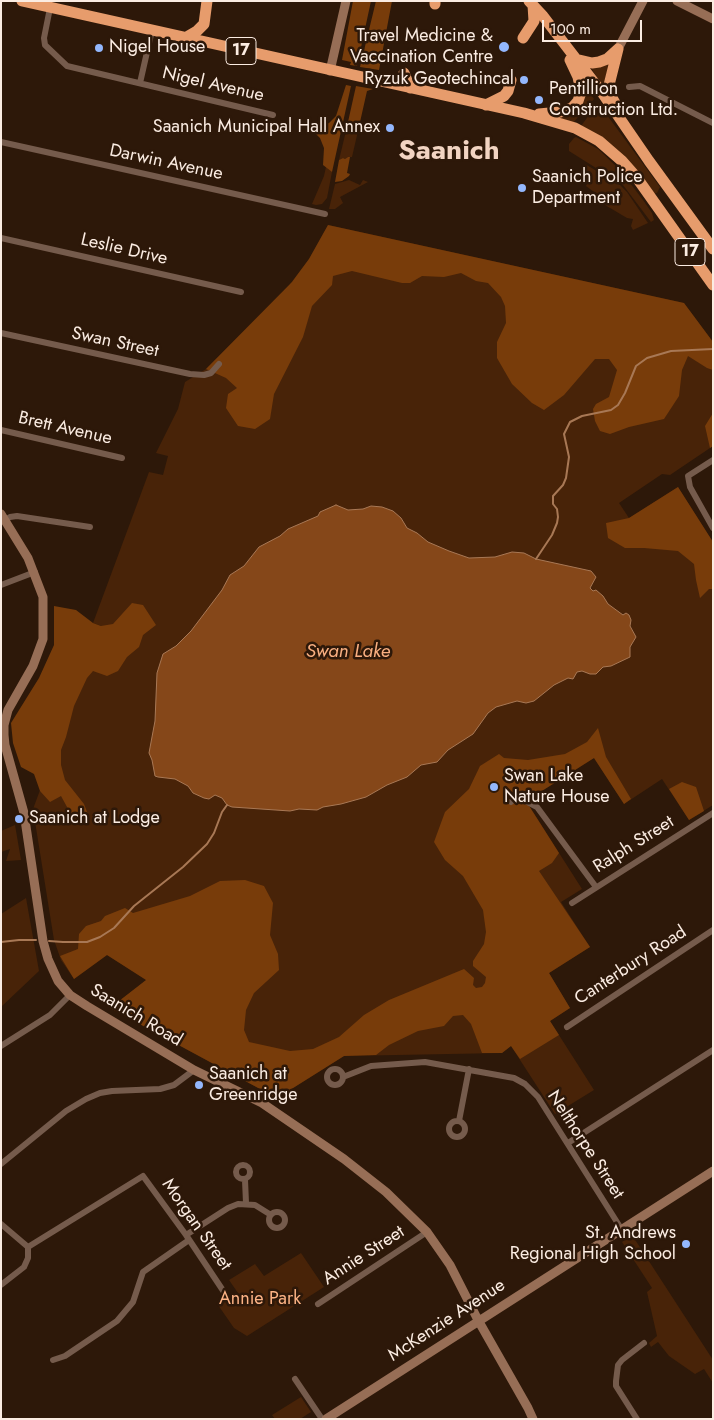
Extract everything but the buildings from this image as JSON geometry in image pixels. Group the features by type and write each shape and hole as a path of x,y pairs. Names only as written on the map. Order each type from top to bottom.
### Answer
{"highway":[{"name":"17","path":"22,1 47,5 185,38 530,115 575,128 611,150 637,178 713,285"},
{"path":"185,38 204,24 207,1"},
{"name":"17","path":"531,3 619,116 648,161 713,249"},
{"path":"523,38 534,21 531,3"},
{"path":"530,115 560,112 572,108 578,101 581,92 578,77 562,42"},
{"path":"575,58 592,63 599,62 607,59 618,49"},
{"path":"618,49 609,85 612,96 648,161"},
{"path":"404,73 410,88"},
{"path":"486,105 504,96 508,92 511,80"}],"main road":[{"path":"330,70 346,1"},
{"path":"618,49 642,1"},
{"path":"677,1 713,19"},
{"name":"Saanich Road","path":"3,517 35,572 43,597 43,639 33,666 8,710 4,725 3,746 24,813 43,941 53,972 70,995 194,1070 262,1103 344,1159 386,1192 427,1232 450,1265 533,1419"},
{"name":"McKenzie Avenue","path":"326,1419 713,1171"}],"street":[{"name":"Nigel Avenue","path":"47,5 44,42 46,48 63,64 72,68 273,115"},
{"path":"140,83 152,30"},
{"path":"629,87 640,86 713,123"},
{"name":"Darwin Avenue","path":"1,142 325,214"},
{"name":"Leslie Drive","path":"1,238 241,292"},
{"name":"Swan Street","path":"1,333 190,374 204,375 211,373 219,364"},
{"name":"Brett Avenue","path":"1,430 122,458"},
{"path":"713,460 688,476 690,487 713,528"},
{"path":"3,517 17,516 90,527"},
{"path":"1,586 35,572"},
{"path":"511,802 515,798 520,798 538,807 596,887"},
{"name":"Ralph Street","path":"572,903 712,815"},
{"name":"Canterbury Road","path":"566,1027 713,930"},
{"path":"1,1046 50,1015 70,995"},
{"path":"568,1143 713,1050"},
{"name":"Nelthorpe Street","path":"343,1077 371,1066 425,1062 514,1078 525,1084 538,1097 622,1230"},
{"path":"459,1122 469,1069"},
{"path":"1,1164 66,1111 86,1099 100,1093 112,1091 160,1089 174,1085 194,1070"},
{"name":"Morgan Street","path":"28,1247 143,1176 224,1292"},
{"path":"244,1180 246,1203"},
{"path":"53,1360 65,1356 117,1321 133,1302 143,1272 228,1208 238,1204 255,1204 271,1215"},
{"path":"1,1224 28,1247 28,1258 24,1267 1,1285"},
{"name":"Annie Street","path":"318,1304 427,1232"},
{"path":"637,1419 616,1386 616,1381 618,1365 644,1343"},
{"path":"295,1379 322,1419"}],"green space":[{"path":"612,61 607,72 603,86 591,68"},
{"path":"581,79 594,99 573,123 554,116 570,112"},
{"path":"598,103 660,187 657,193 654,194 581,126"},
{"path":"353,129 358,131 352,157 339,160 346,131"},
{"path":"576,137 598,149 620,170 652,213 654,220 651,222 623,185 569,151 569,144"},
{"path":"585,164 620,185 648,223 633,230 631,226 633,219 627,218 600,202 602,198 586,186 590,178 583,171 587,167"},
{"path":"326,167 332,172 327,198 322,204 312,204 324,176"},
{"path":"349,180 360,185 363,180 368,182 340,197 343,203 335,209 329,209 335,184"},
{"path":"328,225 684,303 713,342 713,446 670,475 662,474 619,503 629,518 678,487 713,542 713,805 689,820 662,779 624,804 594,758 526,801 582,889 561,902 590,947 549,973 570,1008 550,1021 594,1090 555,1114 511,1046 502,1053 344,1056 274,1100 260,1089 110,1008 147,980 107,955 74,979 61,960 54,940 33,809 101,626 93,623 149,472 163,475 168,456 156,453 178,409 185,382 206,369 285,291 309,259"},
{"path":"15,825 21,860 6,861 10,849 1,852 1,831"},
{"path":"26,898 39,971 1,1007 1,914"},
{"path":"632,1235 713,1360 713,1383 704,1369 695,1374 669,1356 658,1342 651,1347 649,1343 657,1336 647,1292 652,1288 622,1242"},
{"name":"Annie Park","path":"301,1253 324,1287 247,1336 234,1328 218,1305 238,1293 229,1280 255,1264 264,1276"},
{"path":"301,1397 311,1412 300,1419 275,1419 272,1415"}],"shaded area":[{"path":"353,1 371,1 357,66 350,65 351,62 342,60"},
{"path":"376,1 392,1 379,70 360,67"},
{"path":"346,85 351,86 332,172 323,165 324,148 320,138 314,132 317,127 329,123 336,116"},
{"path":"356,86 373,89 367,91 358,131 353,129 348,133 346,131"},
{"path":"350,157 347,173 350,174 349,176 342,181 335,182 339,160"},
{"path":"328,225 684,303 713,342 713,370 688,356 682,370 679,396 664,419 629,427 610,434 600,431 595,421 593,409 596,404 609,397 617,370 609,359 595,359 564,395 544,410 532,403 512,384 497,358 497,342 506,323 505,306 501,297 488,283 476,281 461,273 444,277 422,276 410,283 402,283 352,271 333,276 332,285 312,306 303,337 274,394 270,419 255,429 238,426 226,408 228,394 237,388 226,378 206,369 292,282 309,259"},
{"path":"713,413 713,446 710,448 705,426"},
{"path":"678,487 713,542 713,589 709,589 700,598 694,564 678,551 625,548 608,538 606,523 629,518"},
{"path":"132,603 143,605 156,625 143,635 139,647 127,657 118,671 107,676 93,671 87,678 74,706 61,750 61,765 65,780 84,804 89,817 81,813 72,816 61,796 50,802 40,791 34,774 21,767 13,743 11,723 39,678 54,645 54,606 76,610 93,623 101,626 113,624"},
{"path":"598,728 606,757 631,799 624,804 594,758 526,801 559,853 552,863 539,871 590,947 549,973 570,1008 550,1021 559,1035 520,1059 511,1046 502,1053 482,1053 471,1024 463,1015 453,1016 444,1026 418,1031 389,1045 376,1055 344,1056 274,1100 260,1089 110,1008 146,980 107,955 74,979 60,956 78,949 79,934 86,926 101,921 105,916 125,908 133,913 190,896 220,881 245,880 264,886 273,903 270,935 278,954 279,970 254,993 246,1010 244,1030 249,1042 290,1051 313,1049 339,1037 364,1015 389,1000 464,969 474,978 473,985 476,988 482,987 486,977 473,966 473,961 484,944 486,932 483,910 463,876 445,860 434,842 445,812 469,789 480,766 499,754 504,758 528,760 565,754 587,742"},
{"path":"682,782 696,787 704,811 689,820 669,789"}],"water":[{"name":"Swan Lake","path":"336,505 348,510 363,509 371,506 393,511 401,518 407,528 428,542 469,558 495,557 512,552 524,553 536,559 591,571 596,577 590,588 593,591 596,590 608,604 623,615 626,613 629,615 631,620 630,626 636,637 630,647 630,657 611,666 603,667 596,674 582,671 577,672 573,679 568,678 554,685 534,701 526,703 517,701 496,707 488,713 473,734 448,750 437,762 421,765 407,777 387,785 366,797 341,804 317,810 299,809 290,811 232,807 227,805 222,798 215,795 209,799 204,798 193,793 188,786 175,779 155,776 149,753 155,721 157,673 163,654 176,646 191,631 222,590 230,575 244,566 259,547 280,536 288,529 318,516 320,512"}],"waterway":[{"path":"536,559 552,535 557,523 557,509 553,504 553,496 563,485 566,478 569,457 564,434 570,422 582,416 611,410 618,405 636,366 647,358 671,351 713,349"},
{"path":"49,941 87,942 100,937 114,928 134,906 183,867 207,844 227,805"},
{"path":"1,942 36,940"}],"place":[{"name":"Travel Medicine & Vaccination Centre","path":"504,47"},
{"name":"Nigel House","path":"99,48"},
{"name":"Ryzuk Geotechincal","path":"524,80"},
{"name":"Pentillion Construction Ltd.","path":"539,100"},
{"name":"Saanich Municipal Hall Annex","path":"390,128"},
{"name":"Saanich Police Department","path":"522,188"},
{"name":"Swan Lake Nature House","path":"494,787"},
{"name":"Saanich at Lodge","path":"19,819"},
{"name":"Saanich at Greenridge","path":"199,1085"},
{"name":"St. Andrews Regional High School","path":"686,1244"}],"district":[{"name":"Saanich","path":"449,152"}]}
